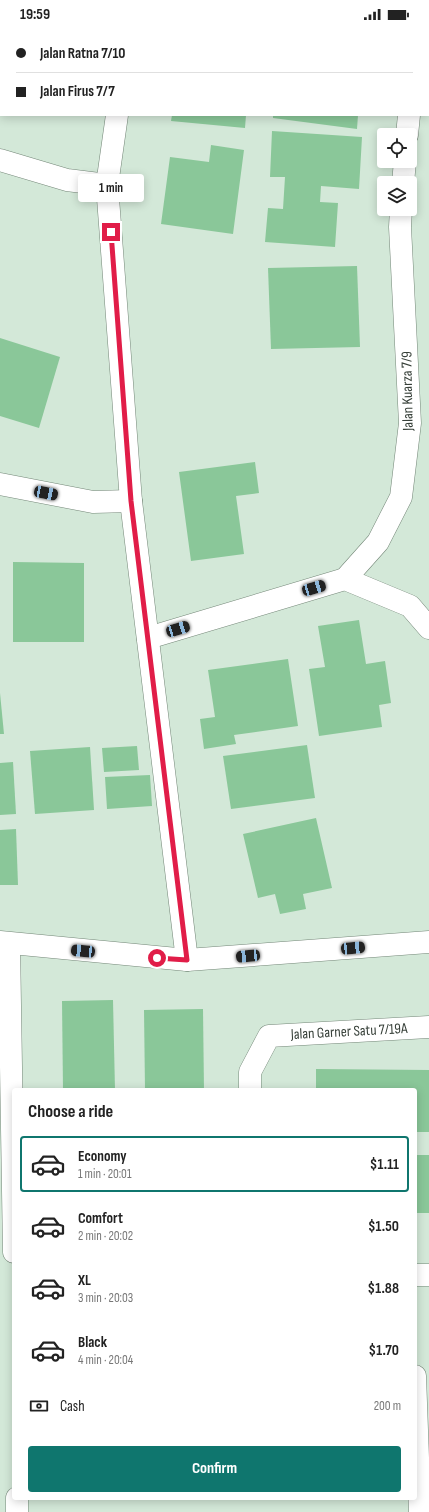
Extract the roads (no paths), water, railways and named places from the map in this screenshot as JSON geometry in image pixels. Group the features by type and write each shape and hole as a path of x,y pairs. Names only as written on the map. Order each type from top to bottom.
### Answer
{"street":[{"path":"117,116 107,185 131,501 187,960"},
{"path":"408,128 409,116"},
{"path":"0,160 67,180 107,185"},
{"name":"Jalan Kuarza 7/9","path":"345,579 378,542 401,497 410,423 401,216"},
{"path":"0,484 93,502 131,501"},
{"path":"148,638 345,579 410,606 429,628"},
{"path":"12,1190 4,943 187,960 429,942"},
{"name":"Jalan Garner Satu 7/19A","path":"250,1088 250,1072 269,1036 429,1027"},
{"path":"417,1275 429,1275"},
{"path":"417,1430 420,1512"},
{"path":"17,1500 17,1512"}]}
